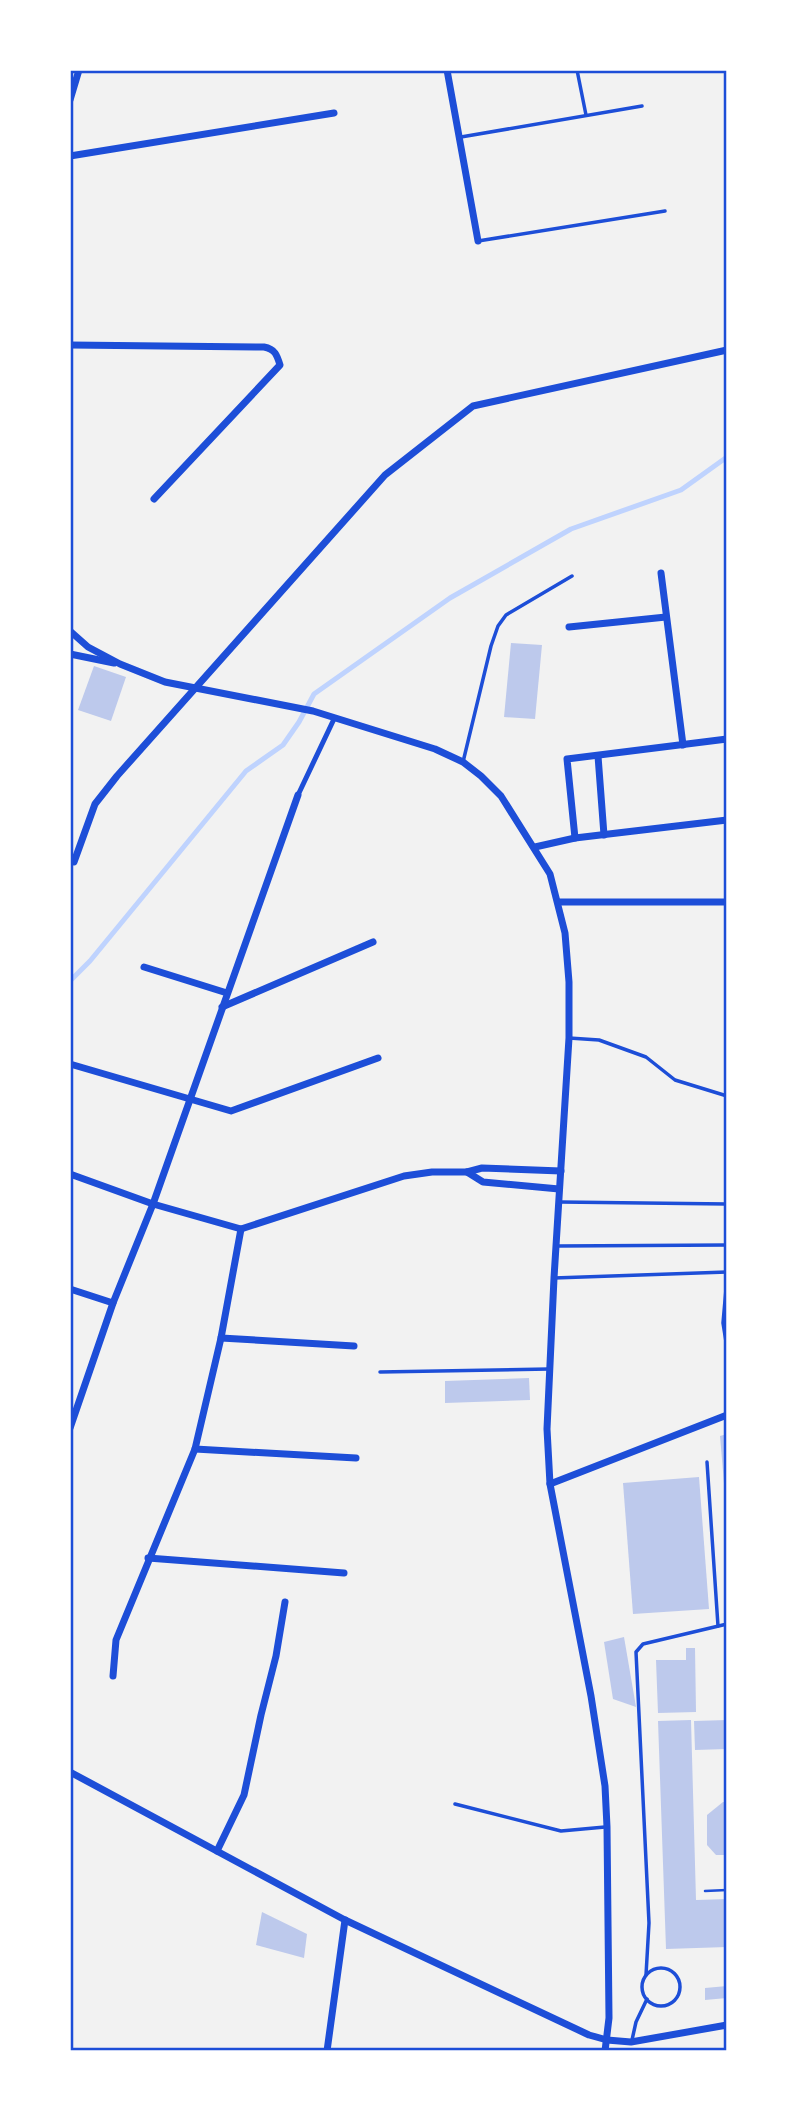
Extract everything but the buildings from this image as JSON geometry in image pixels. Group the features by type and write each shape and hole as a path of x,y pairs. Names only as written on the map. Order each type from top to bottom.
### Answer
{"street":[{"path":"70,100 79,70"},
{"path":"447,70 478,241"},
{"path":"70,156 334,113"},
{"path":"70,345 264,347 271,348 277,355 279,365 154,499"},
{"path":"74,862 95,804 117,776 385,475 472,406 727,350"},
{"path":"661,573 683,745"},
{"path":"569,627 666,617"},
{"path":"70,631 88,647 120,664 165,682 313,711 435,749 463,762 501,796 550,874 565,933 569,982 569,1038 547,1429 550,1484 591,1696 605,1786 609,2018 604,2051"},
{"path":"70,654 120,664"},
{"path":"70,1428 73,1409 153,1204 298,795 334,719"},
{"path":"575,838 567,759 727,739"},
{"path":"598,756 604,835"},
{"path":"535,847 575,838 727,820"},
{"path":"559,902 727,902"},
{"path":"222,1007 373,942"},
{"path":"145,967 227,993"},
{"path":"70,1063 230,1111 378,1058"},
{"path":"70,1174 153,1204 241,1229 404,1177 432,1171 467,1172 482,1168 561,1171"},
{"path":"467,1172 483,1182 559,1189"},
{"path":"113,1676 116,1640 195,1449 221,1338 241,1229"},
{"path":"70,1289 113,1303"},
{"path":"221,1338 354,1346"},
{"path":"550,1484 727,1415"},
{"path":"195,1449 356,1458"},
{"path":"148,1558 344,1573"},
{"path":"217,1851 244,1795 276,1656 285,1602"},
{"path":"70,1772 345,1920 589,2035 631,2042 727,2025"},
{"path":"327,2051 345,1920"}],"lane":[{"path":"577,70 586,115"},
{"path":"459,138 642,106"},
{"path":"478,241 665,211"},
{"path":"463,762 498,626 506,615 572,576"},
{"path":"569,1038 599,1040 622,1048 646,1057 675,1080 727,1096"},
{"path":"558,1202 727,1204"},
{"path":"556,1246 727,1245"},
{"path":"554,1278 727,1272"},
{"path":"727,1278 723,1323 727,1348"},
{"path":"380,1372 549,1369"},
{"path":"707,1462 718,1626"},
{"path":"646,1975 663,1968 672,1972 679,1980 680,1989 676,1999 667,2005 657,2006 647,1999 642,1987 646,1975 649,1923 636,1652 643,1644 727,1624"},
{"path":"455,1804 561,1831 607,1827"},
{"path":"631,2042 636,2022 647,1999"}],"path":[{"path":"705,1891 727,1891"}],"waterway":[{"path":"70,981 90,961 246,771 283,745 314,694 450,598 571,529 681,490 727,457"}]}
